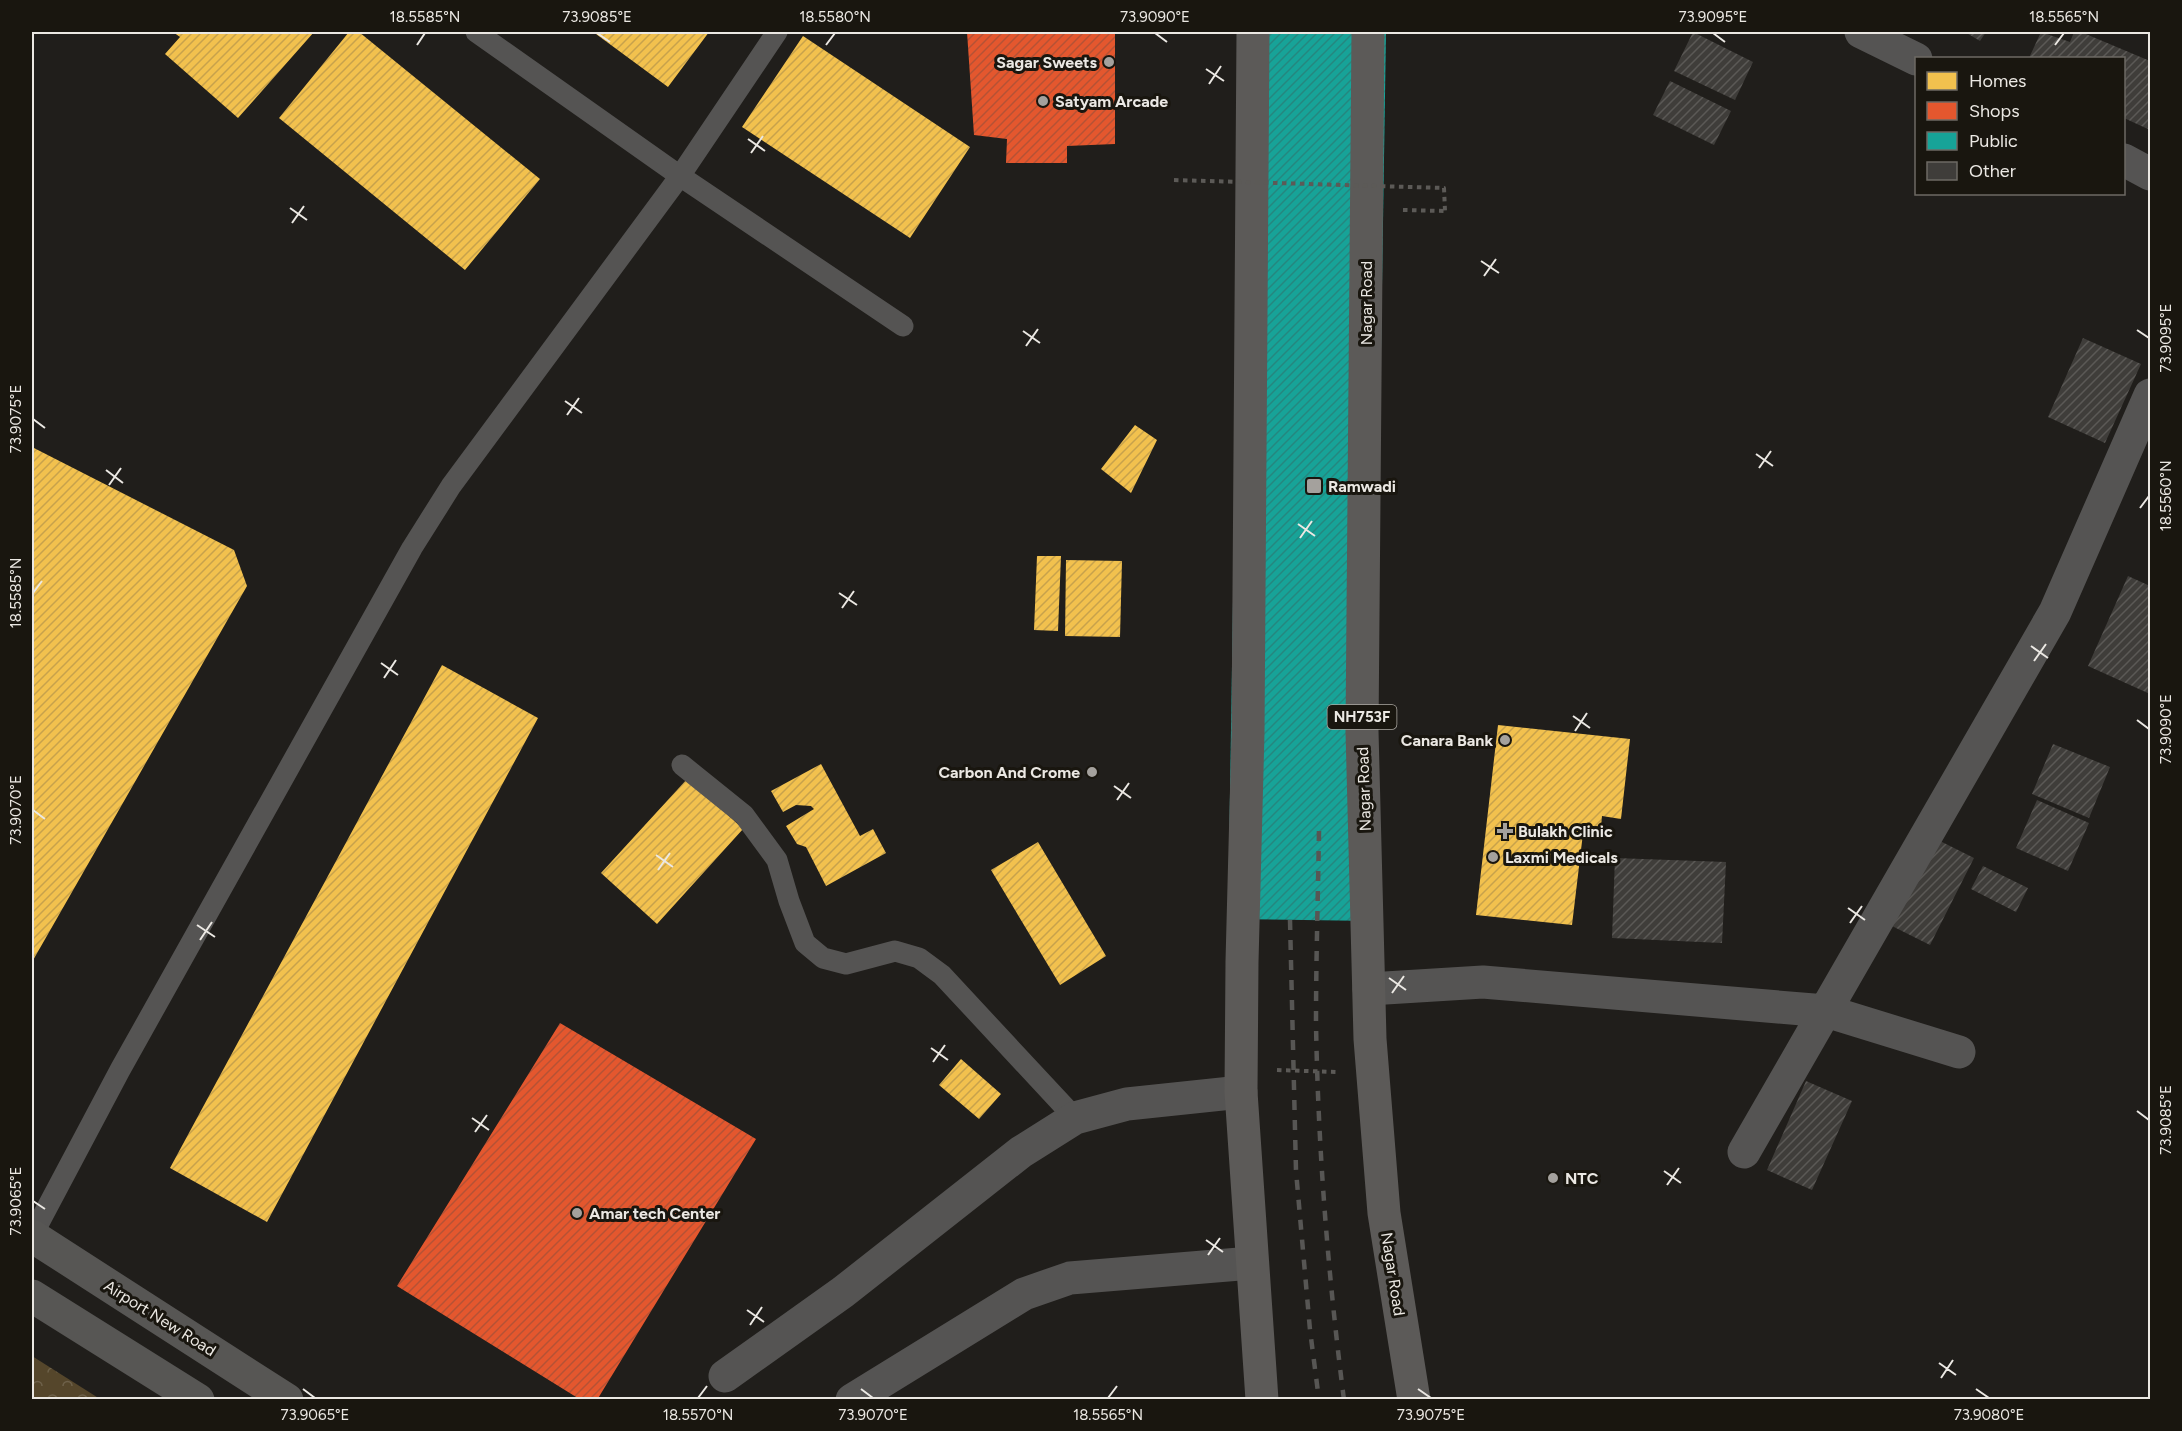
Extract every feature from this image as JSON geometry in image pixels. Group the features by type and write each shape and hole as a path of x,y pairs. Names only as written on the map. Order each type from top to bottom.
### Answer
{"highway":[{"path":"1253,32 1248,732 1241,1080 1251,1263 1262,1400"},
{"name":"Nagar Road","path":"1368,32 1362,731 1369,989 1372,1073 1384,1214 1414,1400"}],"main road":[{"name":"Airport New Road","path":"32,1236 287,1400"},
{"path":"32,1296 198,1400"}],"street":[{"path":"1861,32 1915,58"},
{"path":"2125,161 2151,174"},
{"path":"1744,1152 2055,612 2151,395"},
{"path":"1369,989 1483,982 1826,1011 1959,1052"},
{"path":"725,1376 843,1293 1021,1152 1076,1118 1127,1104 1241,1080"},
{"path":"852,1400 1024,1293 1070,1278 1251,1263"}],"lane":[{"path":"476,32 680,176 903,326"},
{"path":"32,1236 126,1060 412,548 452,486 680,176 777,32"},
{"path":"682,765 744,815 777,860 805,943 823,958 846,964 895,951 919,958 942,975 1076,1118"}],"path":[{"path":"1174,180 1444,188 1444,211"},
{"path":"1241,1080 1372,1073"}],"green space":[{"path":"32,1356 100,1399 32,1399"}],"building: Homes":[{"path":"173,32 314,32 238,118 165,54 180,37"},
{"path":"349,32 359,32 540,179 465,270 279,118"},
{"path":"598,32 709,32 668,87 596,34"},
{"path":"803,36 970,147 910,238 742,127"},
{"path":"1135,425 1157,440 1131,493 1101,469"},
{"path":"32,447 234,550 247,586 32,962"},
{"path":"1037,556 1061,556 1058,631 1034,630"},
{"path":"1066,560 1122,561 1120,637 1065,636"},
{"path":"442,665 538,718 267,1222 170,1168"},
{"path":"1498,725 1630,739 1621,819 1602,816 1601,827 1584,825 1572,925 1476,915"},
{"path":"821,764 860,836 873,829 886,853 826,886 806,847 797,844 786,826 814,809 811,806 796,805 783,812 771,791"},
{"path":"688,778 743,829 657,924 601,873"},
{"path":"1038,842 1106,956 1060,985 991,870"},
{"path":"961,1059 1001,1094 979,1119 939,1085"}],"building: Shops":[{"name":"Satyam Arcade","path":"967,32 1115,32 1115,144 1067,146 1067,163 1006,163 1007,139 974,135"},
{"name":"Amar tech Center","path":"560,1023 756,1139 597,1400 581,1400 397,1286"}],"building: Public":[{"path":"1242,32 1386,32 1372,921 1228,919"}],"building: Other":[{"path":"1693,32 1753,62 1735,100 1674,71"},
{"path":"1965,32 1986,32 1980,41"},
{"path":"2041,32 2070,42 2074,32 2081,32 2150,61 2150,130 2125,118 2125,57 2029,57"},
{"path":"1670,81 1731,111 1714,145 1653,115"},
{"path":"2083,338 2141,364 2105,443 2048,417"},
{"path":"2128,576 2150,586 2150,694 2088,666"},
{"path":"2053,744 2110,767 2089,818 2032,794"},
{"path":"2037,800 2089,823 2068,871 2016,848"},
{"path":"1934,838 1974,858 1930,945 1890,925"},
{"path":"1615,858 1726,862 1722,943 1612,938"},
{"path":"1983,866 2028,888 2016,912 1971,889"},
{"path":"1806,1081 1852,1101 1812,1190 1767,1170"}],"railway":[{"path":"1319,831 1316,1023 1319,1117 1333,1306 1344,1400"},
{"path":"1290,920 1296,1171 1310,1330 1319,1400"}],"place":[{"name":"Sagar Sweets","path":"1109,62"},
{"name":"Satyam Arcade","path":"1043,101"},
{"name":"Ramwadi","path":"1314,486"},
{"name":"Canara Bank","path":"1505,740"},
{"name":"Carbon And Crome","path":"1092,772"},
{"name":"Bulakh Clinic","path":"1505,831"},
{"name":"Laxmi Medicals","path":"1493,857"},
{"name":"NTC","path":"1553,1178"},
{"name":"Amar tech Center","path":"577,1213"}]}
